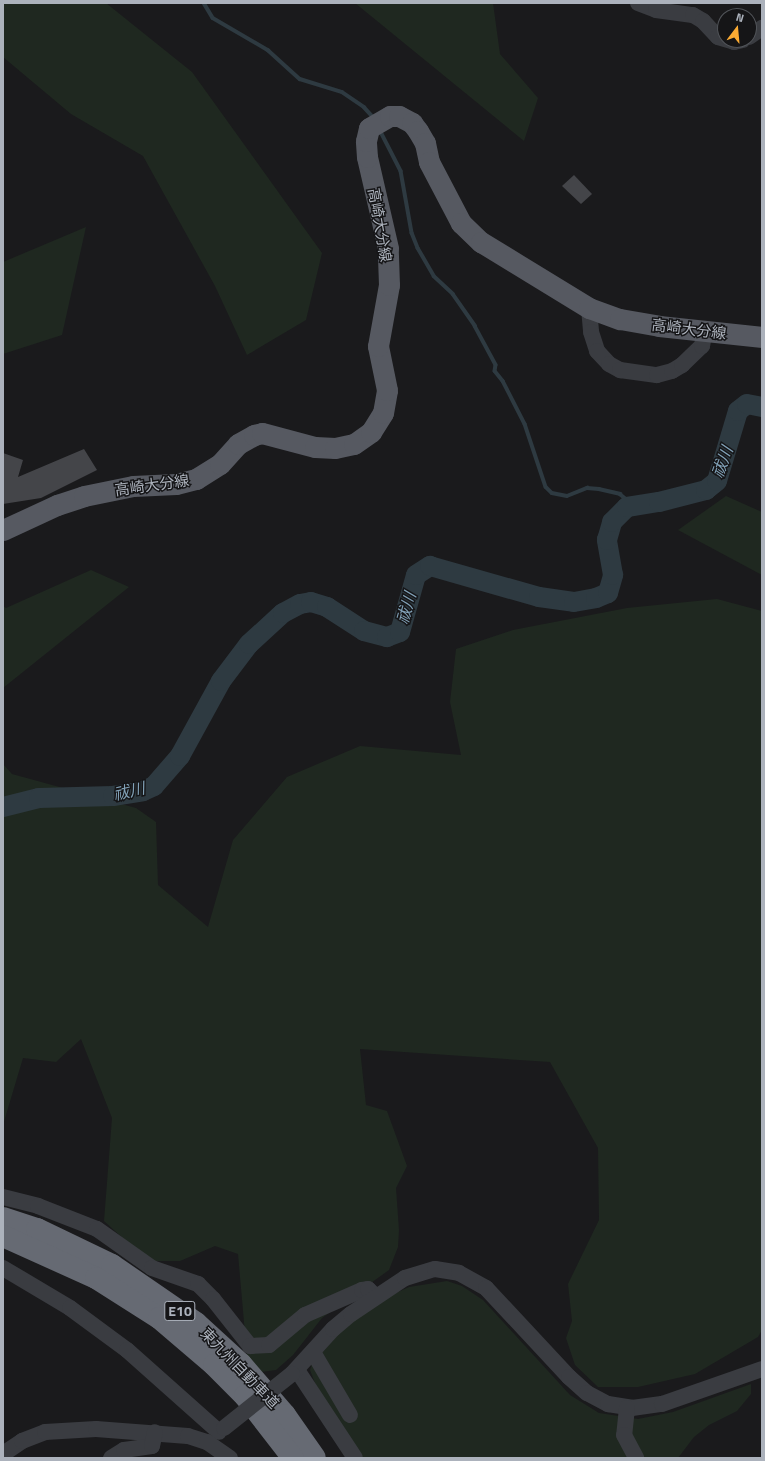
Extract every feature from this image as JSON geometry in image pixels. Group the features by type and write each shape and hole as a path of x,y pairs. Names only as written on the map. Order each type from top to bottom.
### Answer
{"highway":[{"name":"東九州自動車道","path":"3,1218 44,1232 112,1265 196,1323 246,1370 286,1415 315,1458"},
{"name":"東九州自動車道","path":"3,1236 96,1278 159,1318 214,1365 245,1396 293,1458"}],"main road":[{"name":"高崎大分線","path":"3,530 57,505 84,496 133,486 176,484 196,479 220,464 238,444 254,435 262,433 315,447 335,448 354,444 371,432 383,414 387,390 378,346 389,285 388,248 367,157 366,141 369,128 390,116 400,116 412,123 418,131 425,143 429,162 461,223 481,242 589,308 620,319 705,331 762,337"}],"street":[{"path":"638,3 656,10 693,15 703,21 717,36"},
{"path":"589,308 590,332 597,351 620,370 657,375 672,371 682,365 702,346 705,331"},
{"path":"3,1197 38,1206 85,1224 116,1240 152,1268 198,1284 213,1299 250,1346 269,1345 305,1315 362,1290 368,1289 376,1297"},
{"path":"3,1268 70,1308 127,1350 217,1434 230,1458"},
{"path":"3,1454 28,1438 61,1429 155,1432 188,1436 217,1434 295,1372 333,1329 376,1297 414,1274 435,1269 459,1273 478,1282 495,1296 579,1387 604,1402 627,1408 662,1404 762,1369"},
{"path":"313,1352 350,1415"},
{"path":"295,1372 355,1458"},
{"path":"627,1408 624,1435 636,1458"},
{"path":"111,1458 124,1450 152,1446 155,1432"}],"shaded area":[{"path":"3,3 106,3 192,72 322,253 306,320 247,355 215,286 143,156 71,114 3,57"},
{"path":"355,3 493,3 500,54 538,98 524,141"},
{"path":"86,227 62,335 3,354 3,262"},
{"path":"726,496 762,512 762,575 678,530"},
{"path":"91,570 129,587 3,688 3,606 6,608"},
{"path":"717,599 762,611 762,1330 758,1337 695,1374 638,1387 598,1387 575,1365 566,1338 572,1321 568,1284 599,1220 598,1148 550,1062 360,1049 366,1105 387,1111 407,1166 396,1188 399,1230 398,1247 389,1270 322,1318 293,1355 276,1370 261,1372 247,1356 238,1254 215,1246 180,1261 148,1261 104,1221 112,1118 81,1039 56,1062 23,1058 3,1125 3,764 12,774 136,808 156,822 158,885 208,927 233,840 287,777 360,746 461,755 450,702 456,649 513,630 627,608"},
{"path":"447,1281 462,1286 483,1300 570,1395 599,1413 638,1419 673,1412 751,1384 751,1394 737,1411 709,1425 694,1437 678,1458 359,1458 315,1383 310,1370 312,1364 344,1328 387,1297 409,1287"}],"building":[{"path":"574,175 592,194 581,204 562,186"},
{"path":"84,449 97,470 41,498 3,504 3,453 23,460 18,477"}],"waterway":[{"path":"204,3 213,18 268,50 300,79 342,92 364,107 373,117"},
{"path":"380,130 401,171 412,233 418,248 434,276 453,294 475,326 496,365 495,371 503,381 525,424 546,487 552,493 567,496 587,488 599,489 620,494 635,506"},
{"name":"祓川","path":"3,807 39,798 113,796 143,791 154,786 180,756 221,681 249,644 283,613 300,604 311,602 327,607 364,631 387,637 400,632 416,575 430,566 539,597 574,602 596,598 608,593 613,575 607,540 612,522 627,507 659,502 706,490 717,481 738,411 747,404 762,407"}]}
